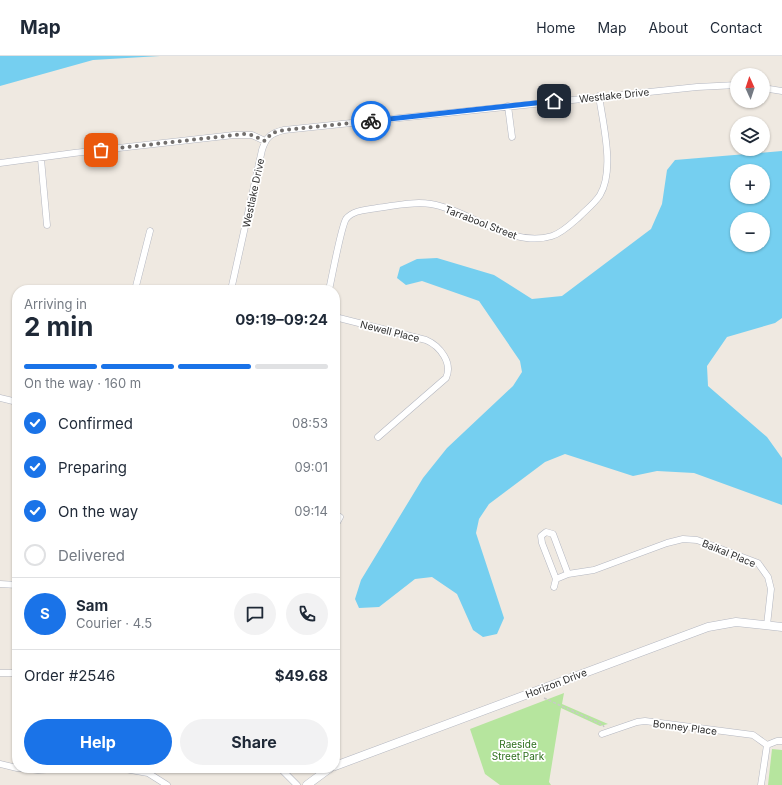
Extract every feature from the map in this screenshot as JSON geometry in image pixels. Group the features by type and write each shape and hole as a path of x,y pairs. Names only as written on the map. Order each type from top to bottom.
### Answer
{"street":[{"name":"Westlake Drive","path":"232,285 265,141 272,133 284,130 600,96 730,85"},
{"path":"770,89 782,91"},
{"name":"Tarrabool Street","path":"330,285 345,220 355,212 411,203 430,204 446,208 520,238 531,239 552,236 566,228 599,196 607,171 600,96"},
{"path":"508,106 512,137"},
{"path":"0,163 234,135 252,135 265,141"},
{"path":"41,159 47,225"},
{"path":"136,285 150,231"},
{"name":"Newell Place","path":"340,318 426,340 433,343 448,362 449,371 446,378 378,437"},
{"path":"0,405 1,398 12,401"},
{"path":"554,587 556,579 542,543 541,536 546,532 553,534 568,574"},
{"name":"Baikal Place","path":"556,579 568,574 594,570 667,543 683,539 697,540 758,563 768,577 771,589 767,625"},
{"path":"0,584 12,585"},
{"name":"Horizon Drive","path":"340,764 708,627 736,622 782,627"},
{"path":"0,673 12,674"},
{"name":"Bonney Place","path":"603,734 637,722 645,721 753,735 767,745"},
{"path":"761,785 767,745 777,741 782,741"},
{"path":"0,764 12,767"},
{"path":"149,773 167,785"},
{"path":"285,773 297,785"},
{"path":"307,785 323,773"}],"path":[{"path":"544,698 603,725 603,734"}],"green space":[{"name":"Raeside Street Park","path":"564,693 562,704 608,724 600,726 561,708 549,782 551,785 500,785 485,774 470,729"},
{"path":"772,749 782,750 782,785 768,785"}],"water":[{"path":"0,56 160,56 93,60 0,86"},
{"path":"782,151 782,318 775,323 727,337 707,366 708,386 767,437 782,458 782,505 694,473 657,471 633,476 565,454 545,462 489,504 479,519 476,533 504,618 497,634 483,637 473,630 457,594 432,577 415,579 379,607 359,608 355,599 361,580 423,478 447,448 513,386 522,372 520,361 479,301 422,281 406,285 397,278 400,267 417,259 437,258 494,275 532,299 562,296 651,229 662,204 667,170 675,160 730,155 770,156 770,152"}],"way so far":[{"path":"101,150 244,134 252,135 265,141 272,133 284,130 371,121"}],"route":[{"path":"371,121 554,101"}]}
